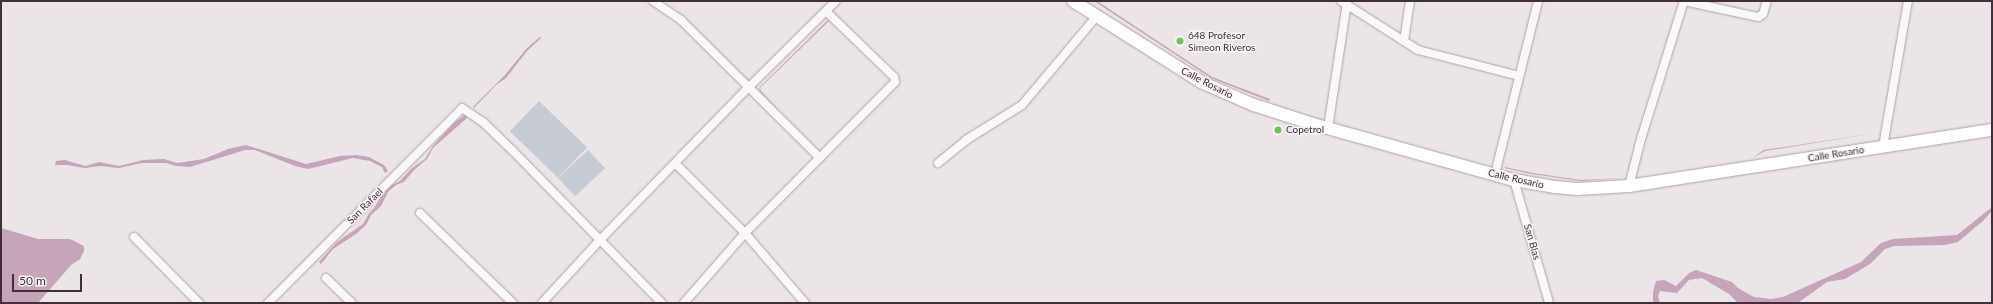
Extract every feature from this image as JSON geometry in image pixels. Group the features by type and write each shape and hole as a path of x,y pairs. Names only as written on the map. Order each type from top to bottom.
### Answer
{"main road":[{"name":"Calle Rosario","path":"1073,1 1166,61 1222,92 1259,107 1514,180 1576,189 1629,186 1992,130"}],"street":[{"path":"653,1 681,20 820,158"},
{"path":"542,303 600,240 676,164 749,87 836,1"},
{"path":"1404,41 1410,1"},
{"path":"1495,174 1538,1"},
{"path":"1629,186 1641,139 1684,1 1758,17 1763,14 1767,1"},
{"path":"1883,147 1908,1"},
{"path":"1328,128 1344,2 1418,50 1519,76"},
{"path":"684,303 745,234 896,80 826,12"},
{"path":"938,162 966,140 1022,105 1096,17"},
{"name":"San Rafael","path":"268,303 462,108 484,123 600,240"},
{"path":"676,164 745,234 805,303"},
{"name":"San Blas","path":"1514,180 1549,303"},
{"path":"420,213 513,303"},
{"path":"134,237 199,303"},
{"path":"600,240 662,303"},
{"path":"326,278 352,303"}],"shaded area":[{"path":"1094,1 1097,1 1212,77 1270,99 1269,101 1211,78"},
{"path":"828,20 829,21 760,88 782,114 760,91 759,88"},
{"path":"540,37 541,38 527,51 506,78 496,85 474,108 473,107 505,75 527,48"},
{"path":"539,101 587,148 558,178 510,131"},
{"path":"465,115 467,118 433,148 427,159 414,170 404,182 396,185 388,192 381,206 371,215 366,225 356,234 333,249 321,264 319,262 337,242 363,224 385,191 390,186 400,181 412,168 425,159 433,146 454,123"},
{"path":"1876,133 1765,151 1752,158 1764,150"},
{"path":"246,145 306,164 340,156 356,155 369,157 384,165 388,171 385,173 382,167 370,161 353,158 308,169 295,166 255,150 245,150 190,167 176,166 166,163 142,163 119,168 100,166 85,168 55,165 56,161 65,160 85,166 99,162 119,166 143,160 164,159 177,163 204,159 228,149"},
{"path":"588,150 605,168 575,196 558,178"},
{"path":"1505,167 1580,180 1622,178 1580,181 1532,174"},
{"path":"1992,207 1992,211 1982,222 1958,242 1945,245 1894,246 1885,249 1870,264 1845,279 1827,282 1799,302 1738,303 1729,294 1702,278 1689,280 1677,293 1660,291 1658,296 1660,303 1654,303 1653,301 1653,292 1656,281 1664,280 1676,286 1689,273 1696,270 1732,282 1738,288 1754,297 1771,299 1783,297 1861,262 1881,243 1893,239 1957,235"},
{"path":"1,228 38,239 70,239 84,246 84,251 80,259 71,265 38,303 1,303"}],"place":[{"name":"648 Profesor Simeon Riveros","path":"1180,41"},
{"name":"Copetrol","path":"1278,130"}]}
